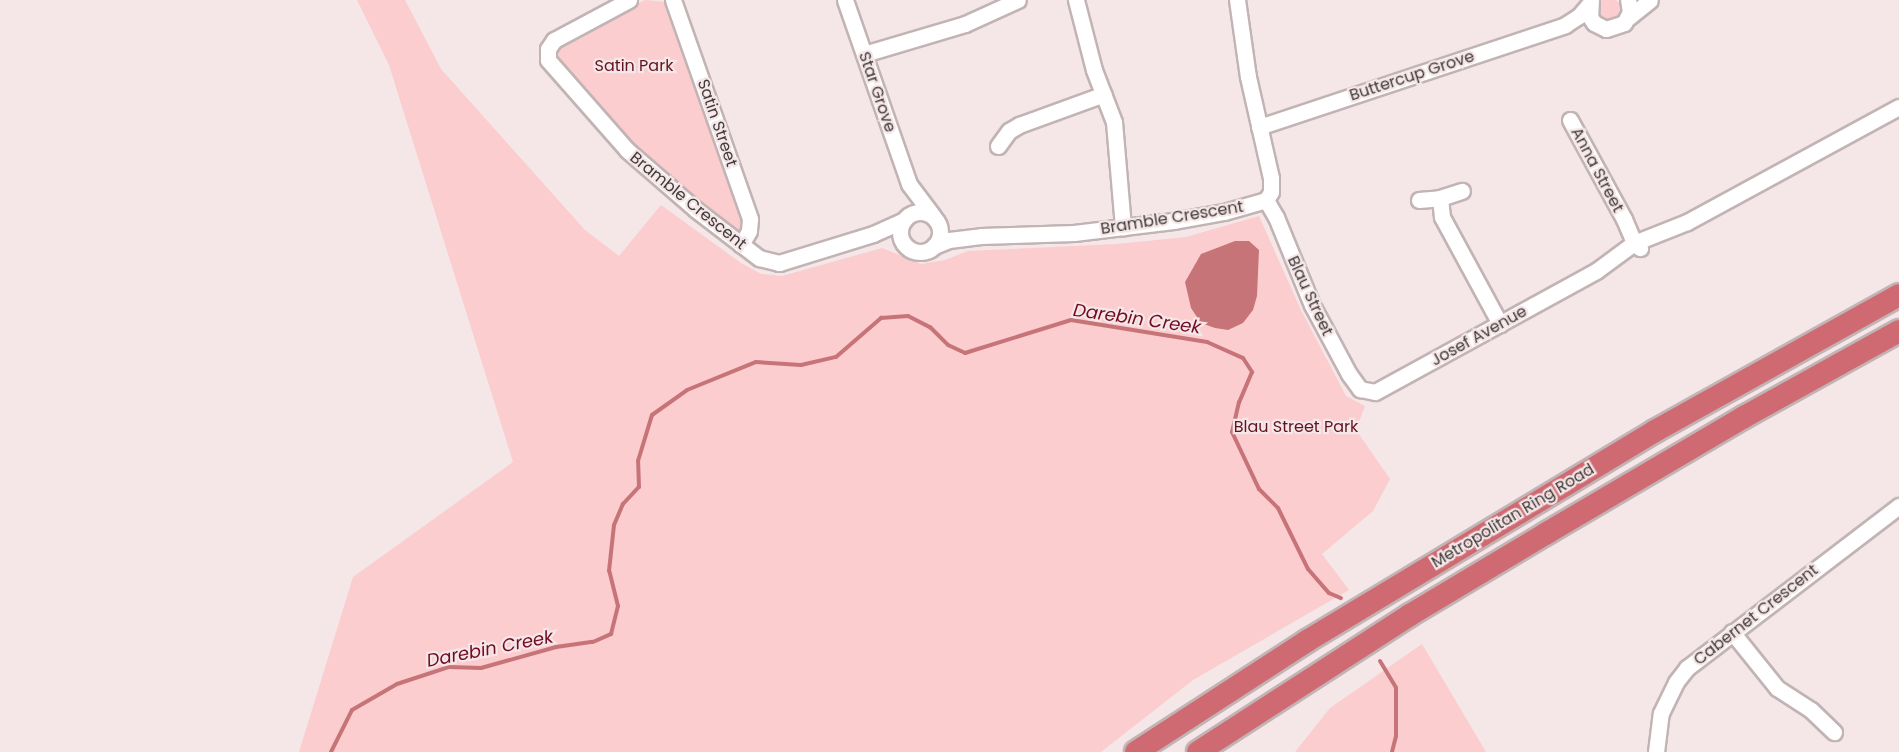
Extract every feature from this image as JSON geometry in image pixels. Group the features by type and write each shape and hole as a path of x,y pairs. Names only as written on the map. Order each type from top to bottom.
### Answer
{"highway":[{"name":"Metropolitan Ring Road","path":"1136,752 1307,641 1655,431 1899,295"},
{"name":"Metropolitan Ring Road","path":"1198,752 1410,615 1744,417 1899,331"}],"street":[{"name":"Bramble Crescent","path":"629,0 554,40 548,49 548,60 553,69 627,150 656,178 741,245 765,262 779,263 873,234 906,218"},
{"name":"Satin Street","path":"673,0 750,219 749,231 741,245"},
{"name":"Star Grove","path":"845,0 909,184 934,218"},
{"path":"864,54 965,24 1018,0"},
{"path":"1076,0 1090,58 1114,122 1123,228"},
{"name":"Bramble Crescent","path":"934,246 949,240 981,236 1045,235 1123,228 1207,215 1266,200 1272,185 1259,127 1237,0"},
{"path":"1628,0 1628,18"},
{"path":"1628,18 1650,0"},
{"path":"1591,1 1590,16 1600,27"},
{"name":"Buttercup Grove","path":"1259,127 1565,25 1579,16 1591,1"},
{"name":"Buttercup Grove","path":"1565,25 1606,29 1619,27 1628,18"},
{"path":"998,147 1009,131 1019,125 1104,94"},
{"name":"Josef Avenue","path":"1360,389 1375,392 1596,271 1626,259 1638,244 1665,238 1687,222 1899,107"},
{"name":"Anna Street","path":"1570,120 1638,244"},
{"name":"Star Grove","path":"906,218 909,184"},
{"path":"1419,200 1440,198 1462,191"},
{"path":"1440,198 1442,217 1500,324"},
{"name":"Blau Street","path":"1266,200 1276,217 1312,305 1349,374 1360,389"},
{"path":"917,212 934,218 940,230 934,246 921,251 908,248 900,231 906,218 917,212"},
{"name":"Bramble Crescent","path":"934,218 981,236"},
{"path":"873,234 904,243"},
{"name":"Cabernet Crescent","path":"1656,752 1660,713 1676,682 1701,656 1899,506"},
{"path":"1732,632 1777,688 1811,710 1834,732"}],"green space":[{"path":"1609,-2 1614,-1 1620,5 1620,15 1614,21 1609,22 1604,21 1598,15 1597,10 1598,5 1604,-1"},
{"name":"Blau Street Park","path":"357,0 405,0 441,69 585,230 619,256 661,205 741,263 761,274 782,276 882,248 921,264 945,260 968,251 1117,244 1186,237 1259,216 1301,310 1346,396 1365,406 1356,430 1390,479 1373,511 1322,554 1349,590 1193,680 1101,752 299,752 353,577 513,462 389,65"},
{"name":"Satin Park","path":"645,0 667,2 745,223 741,231 734,229 644,157 559,64 557,50 561,45"},
{"path":"1422,644 1486,752 1295,752 1330,708"}],"shaded area":[{"path":"1235,241 1249,241 1259,250 1257,296 1253,310 1243,323 1228,330 1201,323 1191,308 1185,282 1201,254"}],"waterway":[{"name":"Darebin Creek","path":"331,752 352,710 397,684 449,667 481,668 556,647 593,642 611,634 618,606 609,571 614,525 623,504 639,487 638,461 652,415 687,390 756,362 801,365 836,357 881,318 908,316 930,327 948,345 965,353 1071,320 1207,342 1243,358 1252,372 1239,402 1232,432 1259,489 1278,508 1308,569 1329,593 1341,598"},
{"name":"Darebin Creek","path":"1380,661 1396,688 1396,736 1392,752"}]}
